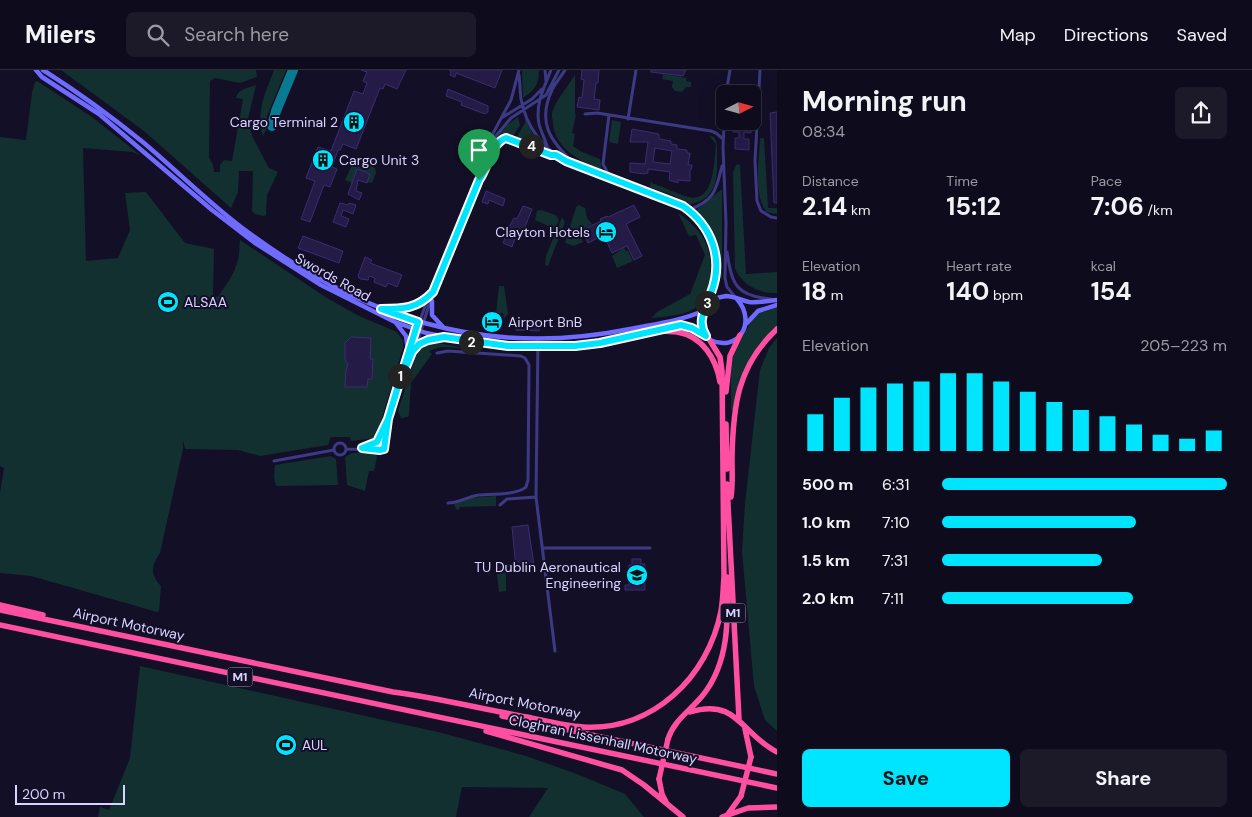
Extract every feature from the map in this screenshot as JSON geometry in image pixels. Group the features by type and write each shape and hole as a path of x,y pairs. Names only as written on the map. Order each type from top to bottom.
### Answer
{"highway":[{"name":"M1","path":"729,508 732,486 733,421 739,390 749,364 766,340 777,329"},
{"name":"M1","path":"657,330 684,334 697,341 708,351 718,370 722,404"},
{"name":"M1","path":"738,719 726,390 730,356 740,335"},
{"name":"Airport Motorway","path":"0,610 393,692 584,727 617,725 643,717 655,710 684,686 697,669 712,639 721,610 724,498 722,364 707,338"},
{"name":"M1","path":"682,717 694,706 709,687 719,665 727,628 724,498"},
{"name":"M1","path":"0,605 135,638"},
{"name":"Airport Motorway","path":"0,625 423,715"},
{"name":"Cloghran Lissenhall Motorway","path":"393,692 777,774"},
{"path":"668,806 662,794 659,779 668,739 674,724 691,711 709,708 725,711 738,719 765,746 777,752"},
{"name":"M1","path":"423,715 613,767 631,775 683,817"},
{"name":"Cloghran Lissenhall Motorway","path":"423,715 777,788"},
{"path":"725,815 741,796 751,757 745,727"},
{"path":"725,815 748,808 777,807"}],"main road":[{"name":"Swords Road","path":"36,70 42,77 99,114 212,210 255,243 321,285 395,322 444,337 495,345 538,347 600,343 681,325 692,328 707,338"},
{"name":"Swords Road","path":"43,70 124,127 220,210 259,240 325,281 381,309 446,330 490,337 538,340 578,338 603,334 676,320 703,311"},
{"path":"50,70 56,78"},
{"path":"777,300 754,302 724,296 706,306 703,311 701,325 707,338 726,343 740,335 758,310 777,305"},
{"path":"736,298 746,314 745,327"},
{"path":"381,309 412,308 430,299 433,316 446,330"},
{"path":"395,322 406,336 410,352 424,342 444,337"}],"street":[{"path":"545,70 546,81"},
{"path":"547,147 538,120 539,101 551,70"},
{"path":"488,146 506,122 546,95 559,70"},
{"path":"565,70 553,87 546,115 551,137 557,147 574,163"},
{"path":"628,119 636,70"},
{"path":"728,85 730,70"},
{"path":"760,70 755,161 757,201 762,212 777,218"},
{"path":"519,72 522,105 533,132 556,155 610,178 676,202 689,210 705,226 715,250 715,280 706,306"},
{"path":"479,180 479,169 495,127 512,100 519,72"},
{"path":"502,118 537,95 544,86"},
{"path":"586,114 609,115 711,131 723,139"},
{"path":"609,115 603,164 610,178"},
{"path":"724,130 725,281 736,298"},
{"path":"362,448 374,444 384,428 430,299 479,180 497,145 504,139 513,140 551,155 556,155"},
{"path":"689,210 707,200 715,192 719,183 723,162"},
{"path":"726,245 730,275 738,287 752,296 777,300"},
{"path":"538,340 536,497 555,651"},
{"path":"436,353 448,351 521,356 525,358 529,365 528,480 526,487 518,491 472,495 457,502 448,503"},
{"path":"334,450 337,455 341,455 346,449 380,450 385,447 388,419"},
{"path":"380,450 384,428"},
{"path":"334,450 335,446 340,443 346,449"},
{"path":"274,461 334,450"},
{"path":"500,505 507,500 536,497"},
{"path":"542,548 650,548"}],"green space":[{"path":"61,70 256,70 257,77 240,83 215,78 210,81 209,157 214,172 220,172 220,165 224,160 232,161 243,99 236,98 241,91 256,85 248,119 252,136 269,168 278,172 267,195 266,215 255,214 252,211 253,171 239,171 238,192 231,208 144,131"},
{"path":"274,70 286,70 267,116 267,128 263,136 260,119 261,110"},
{"path":"522,70 539,70 536,86 523,98"},
{"path":"575,74 576,115 572,133 575,134 573,146 582,152 600,159 602,171 570,153 558,140 555,131 552,112"},
{"path":"663,74 687,78 686,81 691,82 691,87 686,87 682,92 675,91 672,87 673,81 662,79"},
{"name":"ALSAA","path":"37,81 92,117 140,155 132,152 83,148 86,261 118,258 130,230 125,193 146,192 185,243 214,249 213,295 218,297 232,275 239,257 240,240 327,298 359,316 397,332 403,341 403,348 376,438 351,441 350,437 331,437 328,445 260,456 238,450 185,449 183,441 183,449 160,553 153,566 153,574 161,586 159,611 157,612 31,576 0,573 0,493 4,468 0,466 0,137 26,140 32,93"},
{"path":"518,117 520,125 512,138 500,138 498,136 508,124"},
{"path":"525,118 532,133 544,149 516,138 525,123"},
{"path":"612,120 621,122 618,144 609,142"},
{"path":"709,136 714,137 717,144 717,173 714,187 705,198 690,204 650,187 651,180 652,183 689,197 698,197 704,194 712,179 715,160 716,144"},
{"path":"760,138 764,138 768,208 777,208 777,214 766,212 759,195"},
{"path":"355,159 375,168 376,173 372,183 367,182 370,174 358,169 352,183 345,180"},
{"path":"737,164 740,165 746,274 777,272 777,293 764,292 752,287 742,280 735,269 733,172"},
{"path":"722,189 722,278 718,278 714,242 695,211"},
{"path":"579,205 585,208 587,218 592,224 578,231 583,242 574,246 565,243 576,207"},
{"path":"541,210 556,215 559,220 555,229 535,220 537,211"},
{"path":"678,213 694,226 705,241 711,268 708,289 702,302 690,311 678,315 652,318 657,312 690,294 705,255 696,235 689,236"},
{"path":"562,217 565,222 548,266 545,265 546,256"},
{"path":"624,248 628,251 633,261 617,268 612,256"},
{"path":"499,286 504,286 508,314 504,319 503,313 496,313"},
{"path":"777,307 777,326 760,345 733,410 731,410 731,364 736,348 756,314"},
{"path":"777,338 777,731 765,720 754,686 742,551 745,503 760,370 769,348"},
{"path":"431,343 465,348 441,347 429,351 432,354 411,383 409,415 408,417 401,418 398,411 415,357 422,348"},
{"path":"352,453 376,453 377,457 374,471 369,471 365,491 347,485 345,457"},
{"path":"331,456 336,459 338,485 276,486 274,477 275,465"},
{"path":"496,496 496,506 460,507 459,510 456,509 454,504 469,498"},
{"path":"496,567 506,568 506,591 499,592"},
{"name":"AUL","path":"140,666 442,733 526,756 625,794 644,817 529,817 548,788 462,787 456,817 98,817 100,807 109,810 130,758"}],"building":[{"path":"361,70 406,70 397,89 385,84 383,89 380,88 356,149 343,144 340,150 338,150 332,167 337,169 330,187 324,185 310,222 301,219 315,181 306,178 318,147 331,151 354,91 363,94 367,83 363,81 367,72"},
{"path":"449,70 502,70 495,88 456,73 455,77 450,75 451,71"},
{"path":"582,70 599,70 594,99 600,100 599,110 577,107 579,97 582,98 584,80 581,79"},
{"path":"651,70 686,70 683,76 651,72"},
{"path":"448,89 488,106 488,112 485,114 461,105 462,102 446,96"},
{"path":"777,112 777,203 774,203 770,113"},
{"path":"632,129 659,134 659,139 671,141 671,144 677,145 677,149 687,150 687,153 690,153 688,165 692,165 690,181 678,180 678,183 669,180 670,172 648,169 648,173 644,174 630,172 630,163 645,164 648,142 630,142","holes":["655,148 672,151 670,164 653,162"]},
{"path":"733,130 751,130 751,133 744,132 744,139 749,139 749,150 735,149 735,138 739,138 739,132 733,132"},
{"path":"357,169 370,174 367,183 358,180 356,191 362,193 359,200 348,194"},
{"path":"486,191 505,199 503,206 489,200 488,204 482,202"},
{"path":"340,203 356,205 353,214 343,210 341,216 349,219 346,227 333,222"},
{"name":"Clayton Hotels","path":"634,205 640,217 626,224 642,256 634,260 627,246 612,253 606,240 609,239 606,234 588,243 582,230 601,221 600,219"},
{"path":"523,206 532,209 523,232 518,230 512,247 503,243 510,225 514,218 517,219"},
{"path":"303,236 343,251 339,263 298,248"},
{"path":"365,257 372,260 370,263 402,275 397,287 388,283 386,287 374,282 375,278 369,276 368,280 360,279 358,276"},
{"path":"519,320 535,320 535,326 540,326 539,331 516,330"},
{"path":"351,337 371,338 370,359 373,359 372,379 368,379 367,387 345,387 348,364 345,360 345,343"},
{"path":"528,525 534,565 516,568 512,527"},
{"name":"TU Dublin Aeronautical Engineering","path":"632,559 641,559 641,564 645,564 645,590 625,590 625,585 629,585 629,565 632,565"}],"taxiway":[{"path":"272,126 276,111 293,70"}],"place":[{"name":"Cargo Terminal 2","path":"354,122"},
{"name":"Cargo Unit 3","path":"323,160"},
{"name":"Clayton Hotels","path":"606,232"},
{"name":"ALSAA","path":"168,302"},
{"name":"Airport BnB","path":"492,322"},
{"name":"TU Dublin Aeronautical Engineering","path":"637,575"},
{"name":"AUL","path":"286,745"}],"route":[{"path":"479,180 433,292 420,304 412,308 381,309 418,322 400,376 388,419 377,442 362,448 384,449 388,419 400,380 412,352 419,344 428,340 444,337 483,344 508,346 575,346 653,332 675,325 687,326 706,336 702,330 701,319 712,293 715,280 715,250 713,241 705,226 683,206 566,161 556,155 551,155 516,140 506,138 497,145 479,180"}]}
